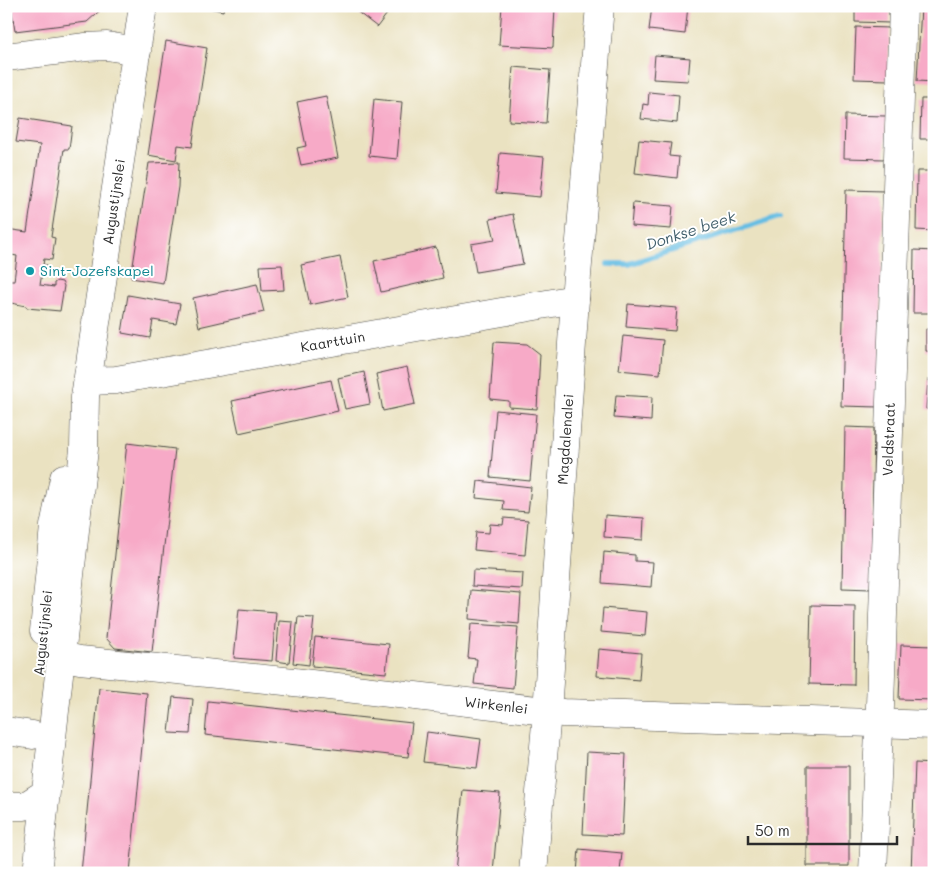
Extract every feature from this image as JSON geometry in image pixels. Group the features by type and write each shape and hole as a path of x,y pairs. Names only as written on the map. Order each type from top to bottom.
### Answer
{"street":[{"name":"Augustijnslei","path":"17,873 25,802 60,656 84,449 87,389 143,6"},
{"name":"Magdalenalei","path":"533,873 547,712 575,299 600,6"},
{"name":"Veldstraat","path":"873,873 880,723 903,6"},
{"path":"6,57 107,46 137,51"},
{"name":"Kaarttuin","path":"87,389 116,380 575,299"},
{"name":"Augustijnslei","path":"37,873 25,802 19,733 54,526 70,445 87,389"},
{"name":"Wirkenlei","path":"60,656 80,660 294,682 547,712 934,725"}],"building":[{"path":"11,6 105,6 87,22 15,31"},
{"path":"199,6 224,6 223,11"},
{"path":"358,6 393,6 377,27 355,10"},
{"path":"502,6 555,7 553,48 499,45"},
{"path":"652,6 688,6 685,34 649,30"},
{"path":"855,6 890,6 890,23 855,22"},
{"path":"921,6 934,6 934,82 917,81"},
{"path":"856,27 890,28 888,80 854,79"},
{"path":"166,41 207,48 192,147 178,145 176,160 148,155"},
{"path":"655,55 690,58 688,81 653,79"},
{"path":"513,67 550,70 546,123 509,121"},
{"path":"649,92 679,95 677,123 641,119 643,104 648,105"},
{"path":"326,96 338,158 301,165 297,148 306,146 297,102"},
{"path":"374,99 402,102 397,159 369,156"},
{"path":"921,99 934,99 934,139 920,139"},
{"path":"845,115 886,116 885,159 844,158"},
{"path":"20,118 72,126 69,149 64,149 51,237 55,238 52,260 44,259 43,265 47,265 46,274 42,273 40,285 54,287 54,283 57,281 62,282 64,286 60,311 27,308 26,306 6,302 6,281 14,281 17,256 6,254 6,229 27,232 40,145 16,142"},
{"path":"639,140 671,143 669,156 679,157 677,178 635,173"},
{"path":"500,153 544,157 540,197 496,193"},
{"path":"179,162 178,187 163,283 131,278 149,163"},
{"path":"917,171 934,171 934,231 916,230"},
{"path":"846,190 884,191 879,407 841,406"},
{"path":"633,203 673,206 671,229 631,226"},
{"path":"513,214 523,264 476,272 471,244 495,240 490,219"},
{"path":"436,247 443,278 381,292 374,261"},
{"path":"914,250 934,251 934,313 913,313"},
{"path":"340,257 348,297 310,305 301,265"},
{"path":"282,265 284,290 262,291 260,266"},
{"path":"257,284 264,312 199,327 193,298"},
{"path":"128,295 180,304 176,324 153,320 150,338 122,333"},
{"path":"628,304 677,308 675,331 626,327"},
{"path":"926,329 934,329 934,352 926,351"},
{"path":"623,336 663,340 660,374 619,370"},
{"path":"494,342 527,344 540,354 537,409 509,407 509,401 490,399"},
{"path":"407,367 415,404 383,411 376,374"},
{"path":"364,372 370,404 345,409 338,378"},
{"path":"331,380 338,411 239,433 232,401"},
{"path":"928,380 934,380 934,410 926,409"},
{"path":"616,395 652,397 651,421 614,418"},
{"path":"496,410 536,414 530,481 490,477"},
{"path":"845,427 874,428 871,589 842,588"},
{"path":"127,443 175,449 152,652 115,648 106,638"},
{"path":"478,481 531,487 528,512 503,510 504,501 476,498"},
{"path":"605,515 644,518 643,540 604,537"},
{"path":"504,518 528,520 525,555 474,550 476,532 489,533 490,524 503,525"},
{"path":"604,552 635,555 635,561 653,562 651,587 602,583"},
{"path":"473,570 523,573 522,589 472,586"},
{"path":"471,590 521,594 519,624 469,619"},
{"path":"811,605 855,606 854,685 809,684"},
{"path":"603,608 647,612 645,636 601,632"},
{"path":"239,609 276,612 272,661 234,658"},
{"path":"298,617 314,618 309,665 293,663"},
{"path":"279,621 293,622 289,663 276,661"},
{"path":"471,624 518,627 513,688 474,684 477,659 468,658"},
{"path":"315,637 389,644 386,673 312,666"},
{"path":"901,645 934,646 934,700 899,699"},
{"path":"599,649 641,653 639,680 597,676"},
{"path":"99,688 147,693 130,873 81,873"},
{"path":"173,697 193,699 190,734 169,733"},
{"path":"208,701 412,723 408,757 205,735"},
{"path":"427,732 481,739 477,768 423,762"},
{"path":"587,752 626,754 622,836 583,834"},
{"path":"915,763 934,764 934,873 911,873"},
{"path":"807,766 849,766 849,866 807,866"},
{"path":"463,790 500,793 493,873 455,873"},
{"path":"579,849 622,853 620,872 577,873"}],"waterway":[{"name":"Donkse beek","path":"608,264 629,264 780,216"}],"place":[{"name":"Sint-Jozefskapel","path":"30,271"}]}
